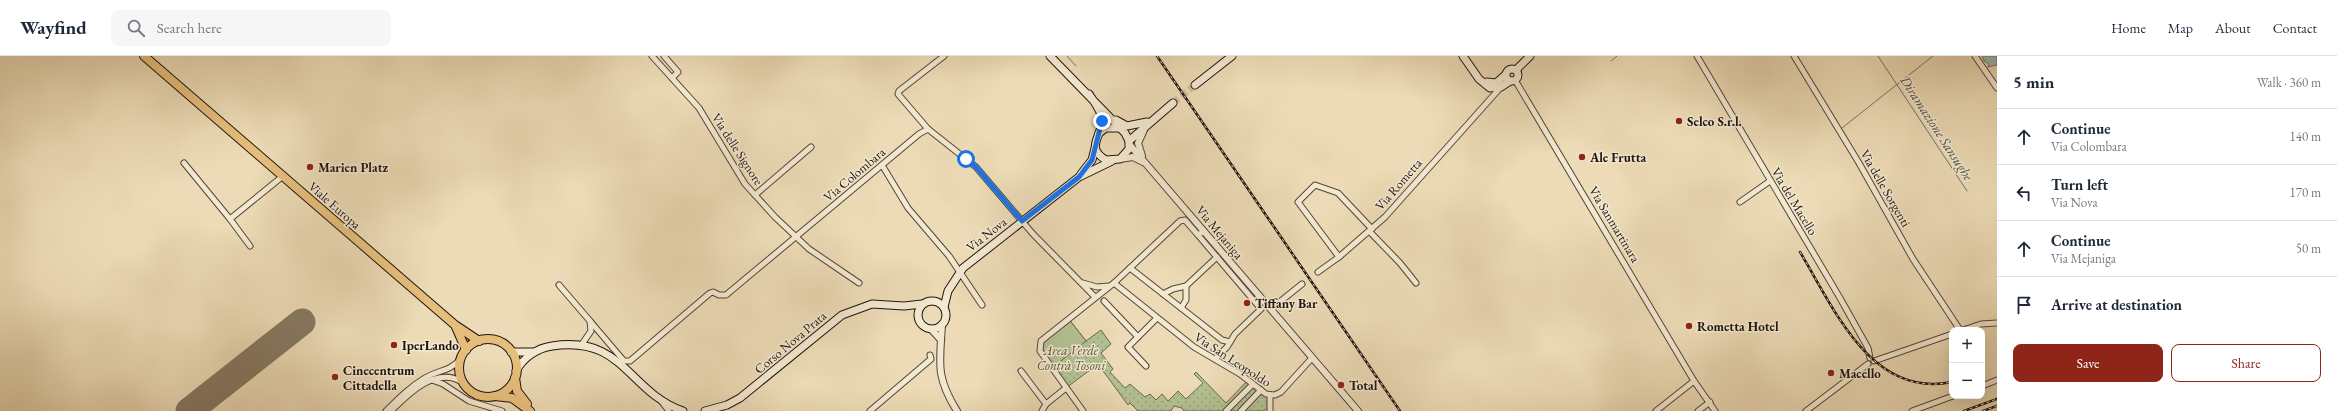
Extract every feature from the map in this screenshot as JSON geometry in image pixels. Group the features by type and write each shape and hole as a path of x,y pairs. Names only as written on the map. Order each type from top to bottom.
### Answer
{"main road":[{"name":"Viale Europa","path":"144,56 455,325 479,340"},
{"name":"Via Mejaniga","path":"1050,56 1089,94 1121,130 1129,143"},
{"path":"1196,85 1232,56"},
{"path":"1463,56 1481,81 1492,86 1500,81 1510,68 1516,70"},
{"path":"1516,70 1530,56"},
{"path":"1505,75 1513,81 1518,75 1516,70"},
{"name":"Via Rometta","path":"1492,86 1501,87 1513,81"},
{"name":"Via Mejaniga","path":"1089,94 1101,116 1095,148"},
{"name":"Via Mejaniga","path":"1096,102 1124,126 1148,123"},
{"path":"1120,159 1127,153 1129,143 1148,123 1173,103"},
{"path":"1099,133 1111,127 1121,130 1135,128 1148,123"},
{"path":"1095,148 1101,157 1112,161"},
{"name":"Via Nova","path":"1079,177 1092,160 1095,148"},
{"name":"Via Mejaniga","path":"1112,161 1120,159"},
{"name":"Via Nova","path":"942,324 946,314 944,307 951,285 959,271 1079,177 1112,161"},
{"name":"Via Nova","path":"922,304 934,300 951,285"},
{"path":"934,300 944,307"},
{"name":"Corso Nova Prata","path":"704,411 727,405 740,398 842,315 872,304 895,306 922,304"},
{"path":"922,304 917,316 923,326 931,329 942,324"},
{"name":"Corso Nova Prata","path":"895,306 917,316"},
{"name":"Viale Europa","path":"455,325 466,350"},
{"path":"479,340 497,341 511,352 516,361 517,392 531,411 512,398 480,396 467,388 462,382 459,373 461,358 466,350 479,340"},
{"path":"495,396 507,389 520,364 534,352 549,346 582,344 612,356 661,401 683,411"},
{"path":"511,352 534,352"}],"street":[{"name":"Via delle Signore","path":"652,56 699,108 746,184 755,195 794,236 809,249 859,283"},
{"path":"664,56 678,72 672,78"},
{"path":"944,56 899,91 898,94 928,129 976,167 1022,221 1094,297"},
{"name":"Via del Macello","path":"1697,56 1868,348 1872,359"},
{"name":"Via delle Sorgenti","path":"1794,56 1859,163 1913,259 1960,327"},
{"path":"1975,56 1997,88"},
{"name":"Via Sanmartinara","path":"1513,81 1694,381 1715,411"},
{"name":"Via Rometta","path":"1487,101 1492,86"},
{"name":"Via Rometta","path":"1318,272 1340,257 1389,213 1501,87"},
{"name":"Via Mejaniga","path":"1144,159 1138,143 1140,136 1148,123"},
{"name":"Via Colombara","path":"559,285 624,361 630,361 710,293 713,292 719,295 726,295 794,236 919,134 928,129"},
{"name":"Via Mejaniga","path":"1129,143 1204,231 1253,295 1271,309 1358,411"},
{"path":"755,195 811,147"},
{"name":"Via Mejaniga","path":"1120,159 1133,157 1152,169"},
{"path":"184,163 250,246"},
{"path":"882,165 908,208 959,271 982,305"},
{"path":"230,219 283,176"},
{"path":"1740,202 1770,181"},
{"path":"1340,257 1298,202 1315,185 1338,193 1416,283"},
{"path":"1083,411 1040,351 1039,345 1041,341 1112,284 1184,220 1253,295 1261,309 1234,334 1230,342 1215,359"},
{"path":"1198,235 1204,231"},
{"path":"1163,294 1173,288 1186,286 1217,257"},
{"path":"1130,268 1222,340 1230,342"},
{"path":"1076,278 1086,285 1112,284"},
{"name":"Via San Leopoldo","path":"1112,284 1183,339 1240,374 1270,395 1282,392 1312,358"},
{"path":"1271,309 1302,284"},
{"path":"1181,308 1186,300 1186,286"},
{"path":"1104,301 1138,337"},
{"path":"1146,366 1128,347 1157,318"},
{"path":"582,344 591,331 590,321"},
{"path":"1972,327 1981,324 1997,323"},
{"name":"Via Nova","path":"942,324 940,375 946,393 957,411"},
{"path":"931,329 941,340"},
{"path":"1806,411 1868,364 1867,360 1949,335"},
{"path":"870,411 930,358 930,355"},
{"path":"386,411 426,377 450,369 461,358"},
{"path":"1021,371 1046,404"},
{"path":"391,411 422,384 431,380 449,376 462,382"},
{"path":"431,380 443,384 469,401 502,411"},
{"path":"1985,385 1997,380"},
{"path":"1656,411 1694,381"},
{"path":"1226,411 1253,384"},
{"path":"1042,411 1046,404 1066,388"},
{"path":"1241,411 1261,390"},
{"path":"1270,395 1270,411"},
{"path":"1912,411 1949,397"},
{"path":"661,401 670,411"},
{"path":"1698,411 1710,402"}],"green space":[{"name":"Area Verde Contrà Tosoni","path":"1068,318 1086,341 1101,330 1111,344 1101,353 1113,369 1110,372 1125,388 1130,384 1145,397 1150,394 1156,400 1162,394 1168,401 1178,391 1186,399 1203,383 1194,374 1196,372 1226,403 1247,381 1268,397 1268,408 1263,411 1184,411 1182,408 1174,406 1171,411 1138,411 1130,403 1128,405 1098,364 1066,388 1040,351"},
{"path":"1068,318 1086,341 1052,368 1040,351 1041,341"}],"water":[{"path":"1982,56 1997,56 1997,65 1988,67 1989,64 1984,61"}],"waterway":[{"path":"1067,56 1076,66"},
{"path":"1611,61 1617,56"},
{"name":"Diramazione Sansughe","path":"1878,56 1967,191"},
{"path":"1842,128 1933,56"}],"runway":[{"path":"189,411 302,322"}],"tunnel":[{"path":"1173,103 1195,85"}],"railway":[{"path":"1157,56 1400,411"},
{"path":"1800,252 1842,322 1858,344 1877,363 1899,377 1924,384 1949,382"},
{"path":"1964,411 1997,399"},
{"path":"1983,411 1997,406"}],"place":[{"name":"Selco S.r.l.","path":"1679,121"},
{"name":"Ale Frutta","path":"1582,157"},
{"name":"Marien Platz","path":"310,167"},
{"name":"Tiffany Bar","path":"1247,303"},
{"name":"Rometta Hotel","path":"1689,326"},
{"name":"IperLando","path":"394,345"},
{"name":"Macello","path":"1831,373"},
{"name":"Cinecentrum Cittadella","path":"335,377"},
{"name":"Total","path":"1341,385"}],"route":[{"path":"966,159 976,167 1022,221 1079,177 1092,160 1096,137 1099,133 1102,121"}]}
